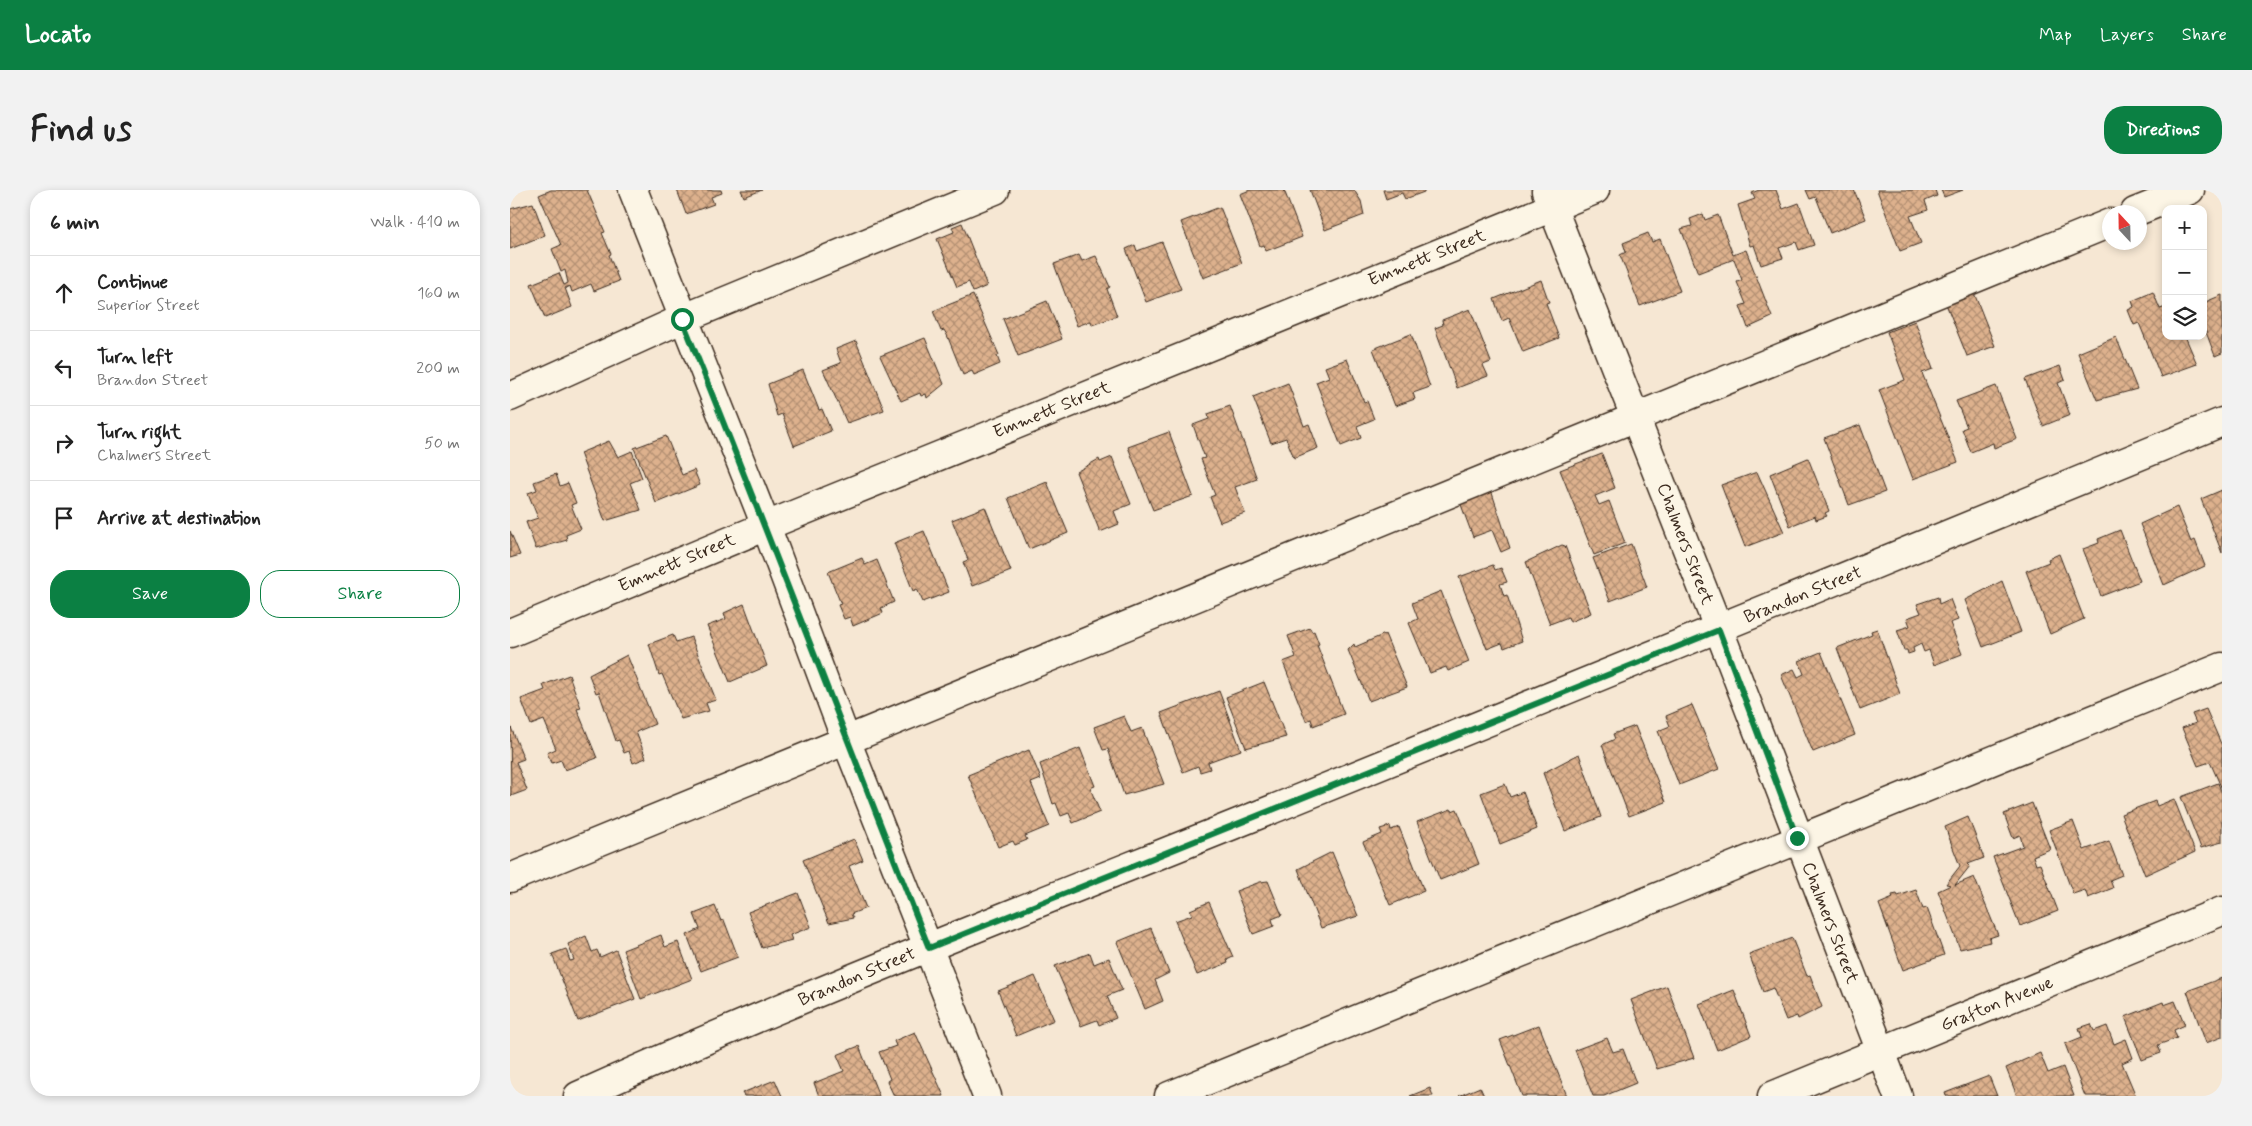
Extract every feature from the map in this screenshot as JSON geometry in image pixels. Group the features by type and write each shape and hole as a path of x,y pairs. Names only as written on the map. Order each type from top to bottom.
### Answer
{"street":[{"path":"633,190 682,319 766,526 846,740 987,1096"},
{"path":"510,397 682,319 995,190"},
{"name":"Emmett Street","path":"510,634 1549,199 1596,190"},
{"path":"2147,207 2190,190"},
{"name":"Chalmers Street","path":"1549,199 1636,416 1898,1096"},
{"path":"510,878 2102,226"},
{"name":"Brandon Street","path":"578,1096 656,1061 929,948 1719,630 2222,422"},
{"path":"1169,1096 1797,838 2222,667"},
{"name":"Grafton Avenue","path":"1772,1096 2222,911"}],"building":[{"path":"551,190 587,190 605,232 602,233 619,281 594,291 591,284 572,292 570,286 565,288 572,307 545,318 531,284 559,273 564,285 568,283 565,270 561,272 552,249 561,245 539,195"},
{"path":"677,190 721,190 722,193 711,197 714,204 686,214"},
{"path":"741,190 762,190 744,197"},
{"path":"1250,190 1284,190 1302,237 1266,251 1264,245 1260,246 1240,194"},
{"path":"1310,190 1354,190 1361,201 1364,215 1325,230"},
{"path":"1383,190 1424,190 1424,192 1405,199 1402,193 1386,199"},
{"path":"1759,190 1776,190 1783,209 1799,203 1814,245 1799,250 1796,242 1779,248 1783,258 1761,265 1754,245 1750,246 1738,205 1755,199 1752,193"},
{"path":"1806,190 1854,190 1866,219 1830,233 1816,197 1810,199"},
{"path":"1877,190 1935,190 1937,196 1925,201 1928,210 1910,216 1921,243 1900,251"},
{"path":"1941,190 1963,190 1944,197"},
{"path":"533,203 545,235 510,249 510,209"},
{"path":"1220,207 1242,263 1203,278 1181,222"},
{"path":"1703,214 1705,220 1718,215 1733,255 1746,250 1772,317 1748,328 1740,306 1746,304 1737,282 1742,280 1734,259 1698,273 1681,229 1692,226 1690,219"},
{"path":"962,223 987,286 973,292 969,282 957,287 937,239 954,232 952,227"},
{"path":"1648,233 1652,242 1660,239 1680,291 1640,306 1620,255 1626,252 1623,243"},
{"path":"1162,242 1181,289 1146,302 1126,249 1135,245 1137,251"},
{"path":"1079,255 1082,261 1096,256 1110,287 1107,289 1117,316 1092,325 1091,321 1077,326 1054,264"},
{"path":"1541,280 1549,302 1546,303 1559,338 1523,352 1509,318 1502,321 1494,299"},
{"path":"2153,292 2160,309 2162,308 2162,340 2187,340 2197,364 2161,377 2139,323 2134,325 2128,310 2134,307 2132,301"},
{"path":"1974,293 1995,346 1967,356 1946,304"},
{"path":"973,295 999,355 997,356 1000,364 974,375 972,371 963,375 947,335 944,330 941,331 933,311"},
{"path":"2222,295 2222,353 2215,356 2207,335 2207,301"},
{"path":"1047,301 1062,339 1018,356 1003,319"},
{"path":"1470,309 1491,362 1483,365 1488,376 1457,388 1435,328 1443,325 1442,320"},
{"path":"1915,321 1933,369 1922,373 1958,462 1913,479 1879,390 1905,380 1887,332"},
{"path":"1411,334 1430,387 1413,393 1415,399 1395,406 1373,349"},
{"path":"2116,337 2137,389 2097,400 2078,353"},
{"path":"925,338 944,384 927,398 926,394 921,396 920,393 901,401 880,356"},
{"path":"856,341 884,410 847,423 823,370 841,363 836,349"},
{"path":"1347,359 1364,402 1367,401 1374,419 1357,426 1361,438 1341,446 1316,382 1329,377 1325,367"},
{"path":"2060,366 2065,380 2058,383 2070,415 2043,426 2025,379"},
{"path":"803,370 819,410 822,409 831,431 794,446 782,414 777,416 768,384"},
{"path":"1288,383 1304,426 1309,424 1318,448 1294,458 1286,438 1271,443 1253,397"},
{"path":"1996,386 2017,439 1994,448 1993,443 1971,452 1962,429 1967,427 1956,401"},
{"path":"1230,406 1257,479 1235,487 1245,513 1220,522 1210,497 1215,495 1201,459 1205,458 1193,425 1209,419 1208,414"},
{"path":"1860,425 1885,492 1849,505 1824,438"},
{"path":"1169,432 1193,496 1153,510 1128,447"},
{"path":"666,436 682,475 694,470 700,485 656,503 634,448"},
{"path":"609,441 618,457 632,451 642,478 630,483 641,510 605,521 580,453"},
{"path":"1602,454 1615,488 1595,496 1599,505 1609,501 1625,543 1594,555 1560,470"},
{"path":"1112,457 1131,504 1114,511 1119,524 1100,532 1076,472 1099,459 1100,462"},
{"path":"1808,458 1829,511 1825,513 1827,516 1816,520 1815,516 1790,526 1770,474"},
{"path":"1757,472 1784,532 1745,547 1721,485"},
{"path":"556,474 560,486 568,483 576,503 571,505 581,529 566,535 567,540 536,549 526,522 538,518 528,493 537,490 534,482"},
{"path":"1047,482 1068,533 1029,549 1008,498"},
{"path":"1491,490 1510,548 1501,552 1492,530 1473,537 1460,502"},
{"path":"2222,490 2222,553 2201,499"},
{"path":"985,507 1011,571 972,586 963,562 968,560 952,520"},
{"path":"2177,507 2191,542 2195,540 2205,566 2164,585 2140,524"},
{"path":"2120,530 2140,581 2101,596 2083,549 2099,543 2098,539"},
{"path":"510,531 520,555 510,558"},
{"path":"924,531 949,592 923,602 917,589 913,591 894,543"},
{"path":"1631,544 1647,587 1610,601 1593,558"},
{"path":"1562,545 1565,546 1591,613 1570,622 1568,617 1550,624 1526,562"},
{"path":"2059,554 2084,619 2050,634 2026,571 2049,562 2048,559"},
{"path":"862,558 865,565 877,560 894,602 881,608 883,613 853,626 850,617 844,619 838,605 841,604 828,572"},
{"path":"1493,565 1495,570 1501,568 1507,582 1500,584 1504,596 1507,595 1522,641 1504,648 1502,643 1487,649 1459,577"},
{"path":"2002,581 2021,632 1983,647 1965,600"},
{"path":"1441,591 1469,662 1448,671 1446,667 1430,673 1409,623 1418,619 1412,603"},
{"path":"1938,597 1939,604 1950,599 1958,620 1950,623 1962,654 1934,665 1929,650 1924,652 1921,644 1913,648 1914,652 1908,654 1907,650 1904,650 1897,630 1910,626 1907,618 1921,613 1917,604"},
{"path":"744,604 767,666 730,682 707,626 726,619 724,613"},
{"path":"1310,628 1312,632 1314,631 1319,644 1317,645 1344,714 1313,726 1311,719 1306,721 1283,662 1296,657 1288,636"},
{"path":"1877,629 1900,694 1860,710 1837,648 1872,634 1871,631"},
{"path":"1385,634 1407,687 1369,701 1348,650 1354,644 1355,647"},
{"path":"673,635 676,642 691,637 716,700 706,703 709,711 681,719 662,674 659,675 649,644"},
{"path":"1821,652 1855,735 1813,752 1781,675 1794,669 1798,677 1804,674 1799,661"},
{"path":"627,655 655,724 636,732 646,758 633,763 629,751 624,753 619,740 616,741 599,692 596,693 589,675"},
{"path":"569,675 581,708 577,709 597,758 565,770 561,760 552,763 547,753 556,749 544,720 531,725 521,699 545,690 543,685"},
{"path":"1264,682 1286,737 1246,748 1226,697"},
{"path":"1219,691 1241,750 1208,762 1210,769 1200,772 1198,766 1183,772 1161,713"},
{"path":"1692,705 1719,769 1679,785 1658,731 1670,726 1666,716"},
{"path":"2206,709 2222,746 2222,789 2210,762 2198,766 2182,728 2196,723 2192,714"},
{"path":"1124,716 1131,732 1142,728 1164,784 1124,795 1108,749 1103,750 1094,727"},
{"path":"510,725 524,759 516,762 527,790 511,796"},
{"path":"1635,726 1666,802 1629,816 1602,745 1615,739 1613,734"},
{"path":"1080,748 1095,786 1090,788 1100,812 1073,823 1069,813 1061,816 1056,803 1053,804 1040,764"},
{"path":"1029,750 1041,779 1031,783 1049,826 1025,836 1027,840 1015,845 1013,841 998,847 968,775"},
{"path":"1579,754 1601,817 1565,831 1543,773"},
{"path":"2218,783 2222,794 2222,842 2201,848 2181,797"},
{"path":"1505,784 1510,797 1523,792 1537,829 1500,844 1481,793"},
{"path":"2174,799 2195,852 2145,875 2121,814 2155,801 2157,806"},
{"path":"2032,803 2050,849 2033,856 2036,865 2040,864 2058,911 2020,926 1993,857 2023,846 2020,835 2013,838 2004,814"},
{"path":"1451,809 1452,811 1457,809 1479,864 1440,880 1417,822"},
{"path":"1968,817 1984,858 1968,864 1970,866 1955,885 1974,877 1998,935 1989,938 1990,942 1960,949 1938,891 1951,885 1946,884 1960,866 1945,827"},
{"path":"2073,821 2084,850 2109,841 2122,875 2110,880 2113,888 2088,898 2085,890 2073,894 2049,830"},
{"path":"1390,826 1391,830 1399,827 1424,891 1390,905 1363,842 1382,834 1380,829"},
{"path":"854,839 863,860 849,866 866,908 851,914 853,918 829,923 803,860"},
{"path":"1332,852 1358,916 1321,928 1298,869"},
{"path":"1268,881 1282,915 1272,919 1274,926 1253,934 1236,891"},
{"path":"1916,890 1923,909 1927,908 1944,955 1903,970 1879,904 1893,898 1892,895 1897,894 1898,896"},
{"path":"798,893 811,927 790,935 792,940 762,948 748,912"},
{"path":"1209,902 1233,957 1227,960 1228,963 1197,975 1175,921 1192,915 1190,910"},
{"path":"715,906 721,921 724,920 738,957 701,971 687,935 700,929 694,914"},
{"path":"1151,928 1169,973 1155,980 1163,1001 1145,1009 1117,942"},
{"path":"661,935 665,947 678,942 692,979 641,999 623,950"},
{"path":"586,936 592,952 597,950 600,957 616,950 635,999 578,1021 552,954 566,949 570,961 574,960 568,944"},
{"path":"1792,938 1807,976 1810,975 1822,1007 1798,1019 1797,1016 1786,1020 1773,988 1763,992 1749,954"},
{"path":"1090,953 1094,964 1109,958 1122,990 1107,996 1116,1018 1099,1025 1097,1020 1081,1026 1055,966"},
{"path":"1035,976 1054,1020 1016,1036 998,991"},
{"path":"2222,978 2222,1037 2206,1043 2187,991"},
{"path":"1667,986 1694,1058 1657,1069 1631,1000"},
{"path":"1734,990 1751,1036 1717,1050 1699,1004"},
{"path":"2175,1001 2185,1025 2174,1030 2177,1038 2158,1045 2161,1053 2142,1060 2125,1017 2163,1002 2164,1005"},
{"path":"2091,1024 2094,1031 2107,1026 2114,1044 2126,1039 2133,1058 2122,1063 2136,1096 2085,1096 2065,1044 2082,1037 2079,1028"},
{"path":"1539,1025 1567,1096 1522,1096 1500,1040"},
{"path":"915,1032 944,1096 894,1096 887,1081 890,1079 879,1052 896,1046 894,1041"},
{"path":"1607,1038 1613,1052 1623,1049 1636,1083 1604,1096 1593,1096 1575,1050"},
{"path":"859,1046 879,1096 819,1096 814,1083 844,1071 837,1055"},
{"path":"2040,1053 2048,1073 2063,1067 2074,1096 2017,1096 2006,1068"},
{"path":"1989,1076 1997,1096 1946,1096 1945,1093"},
{"path":"775,1080 782,1096 744,1096 742,1093"},
{"path":"1480,1087 1484,1096 1459,1096"},
{"path":"1430,1088 1433,1096 1410,1096"}],"route":[{"path":"682,319 766,526 846,740 929,948 1719,630 1797,838"}]}
